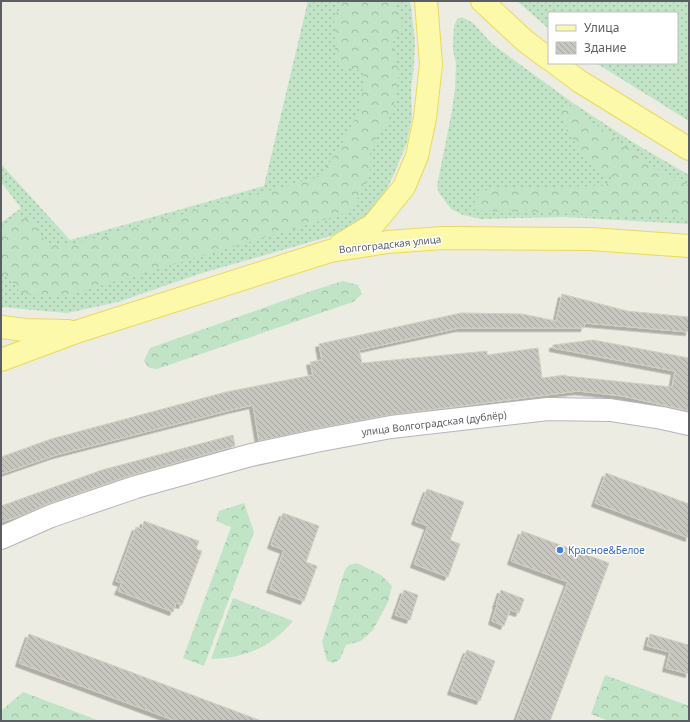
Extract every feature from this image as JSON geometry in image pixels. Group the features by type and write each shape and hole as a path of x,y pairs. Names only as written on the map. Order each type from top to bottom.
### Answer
{"main road":[{"path":"330,251 373,225 404,187 417,156 425,118 431,64 426,1"},
{"path":"482,1 525,41 548,57"},
{"path":"556,64 579,81 689,149"},
{"name":"Волгоградская улица","path":"1,360 79,331 330,251 388,242 443,238 591,239 689,246"},
{"path":"1,327 25,330 79,331"}],"street":[{"name":"улица Волгоградская (дублёр)","path":"1,538 51,516 136,487 251,455 391,427 548,409 610,410 689,424"}],"green space":[{"path":"308,1 409,1 411,6 415,42 411,88 412,117 407,142 382,199 364,218 338,234 199,274 118,302 67,313 1,307 1,223 21,208 1,182 1,164 70,240 264,186"},
{"path":"343,1 395,1 403,28 392,44 399,73 393,112 372,146 370,153 371,168 364,188 350,212 67,296 25,294 19,292 16,286 6,277 1,277 1,227 17,216 32,220 46,243 66,246 315,178 326,168 349,132 360,108 364,78 363,73 356,69 343,69 338,65 335,52 334,15 339,10"},
{"path":"517,1 689,1 689,121 598,64 678,64 678,12 548,12 548,28"},
{"path":"462,17 473,23 492,44 573,103 634,143 689,175 689,224 565,217 481,219 463,215 451,209 439,193 437,186 455,89 456,63 453,50 454,26 457,19"},
{"path":"566,103 663,173 682,181 689,186 689,218 469,210 483,191 492,189 605,185 613,178 594,169 568,133 561,113"},
{"path":"343,281 358,285 362,294 353,302 157,369 149,368 144,361 150,348"},
{"path":"244,503 254,532 204,666 183,658 231,527 216,521 219,511"},
{"path":"357,563 381,575 392,586 388,602 373,630 361,641 346,645 340,659 334,663 327,661 322,642 345,570 349,565"},
{"path":"233,598 293,621 276,638 257,649 235,656 211,659"},
{"path":"605,675 689,706 689,721 609,721 591,714"},
{"path":"23,692 100,721 1,721 1,711"}],"building":[{"path":"562,294 627,311 689,317 689,332 585,323 584,328 459,328 359,350 362,363 487,351 487,355 538,348 542,378 566,375 672,387 675,371 553,348 553,345 593,340 689,358 689,411 623,396 578,391 389,415 259,441 253,405 56,455 1,474 1,457 51,439 226,392 313,375 310,362 322,360 319,344 461,313 522,314 556,321"},
{"path":"233,435 235,446 132,475 47,504 23,515 1,522 1,506 102,470"},
{"path":"606,473 689,504 689,538 595,503"},
{"path":"427,489 464,502 450,540 460,544 448,577 414,564 428,526 415,521"},
{"path":"283,513 319,526 306,562 317,566 304,601 270,589 284,550 271,545"},
{"path":"144,521 199,541 196,549 202,551 182,605 176,603 173,612 118,591 122,583 116,581 136,527 142,529"},
{"path":"522,531 609,563 550,721 516,721 568,582 511,561"},
{"path":"404,590 418,595 410,620 395,615"},
{"path":"501,590 524,599 519,613 510,610 504,626 492,621"},
{"path":"29,634 259,721 176,721 19,663"},
{"path":"650,634 689,645 689,674 666,668 670,652 647,646"},
{"path":"467,650 495,661 480,701 451,691"}],"place":[{"name":"Красное&Белое","path":"560,550"}]}
